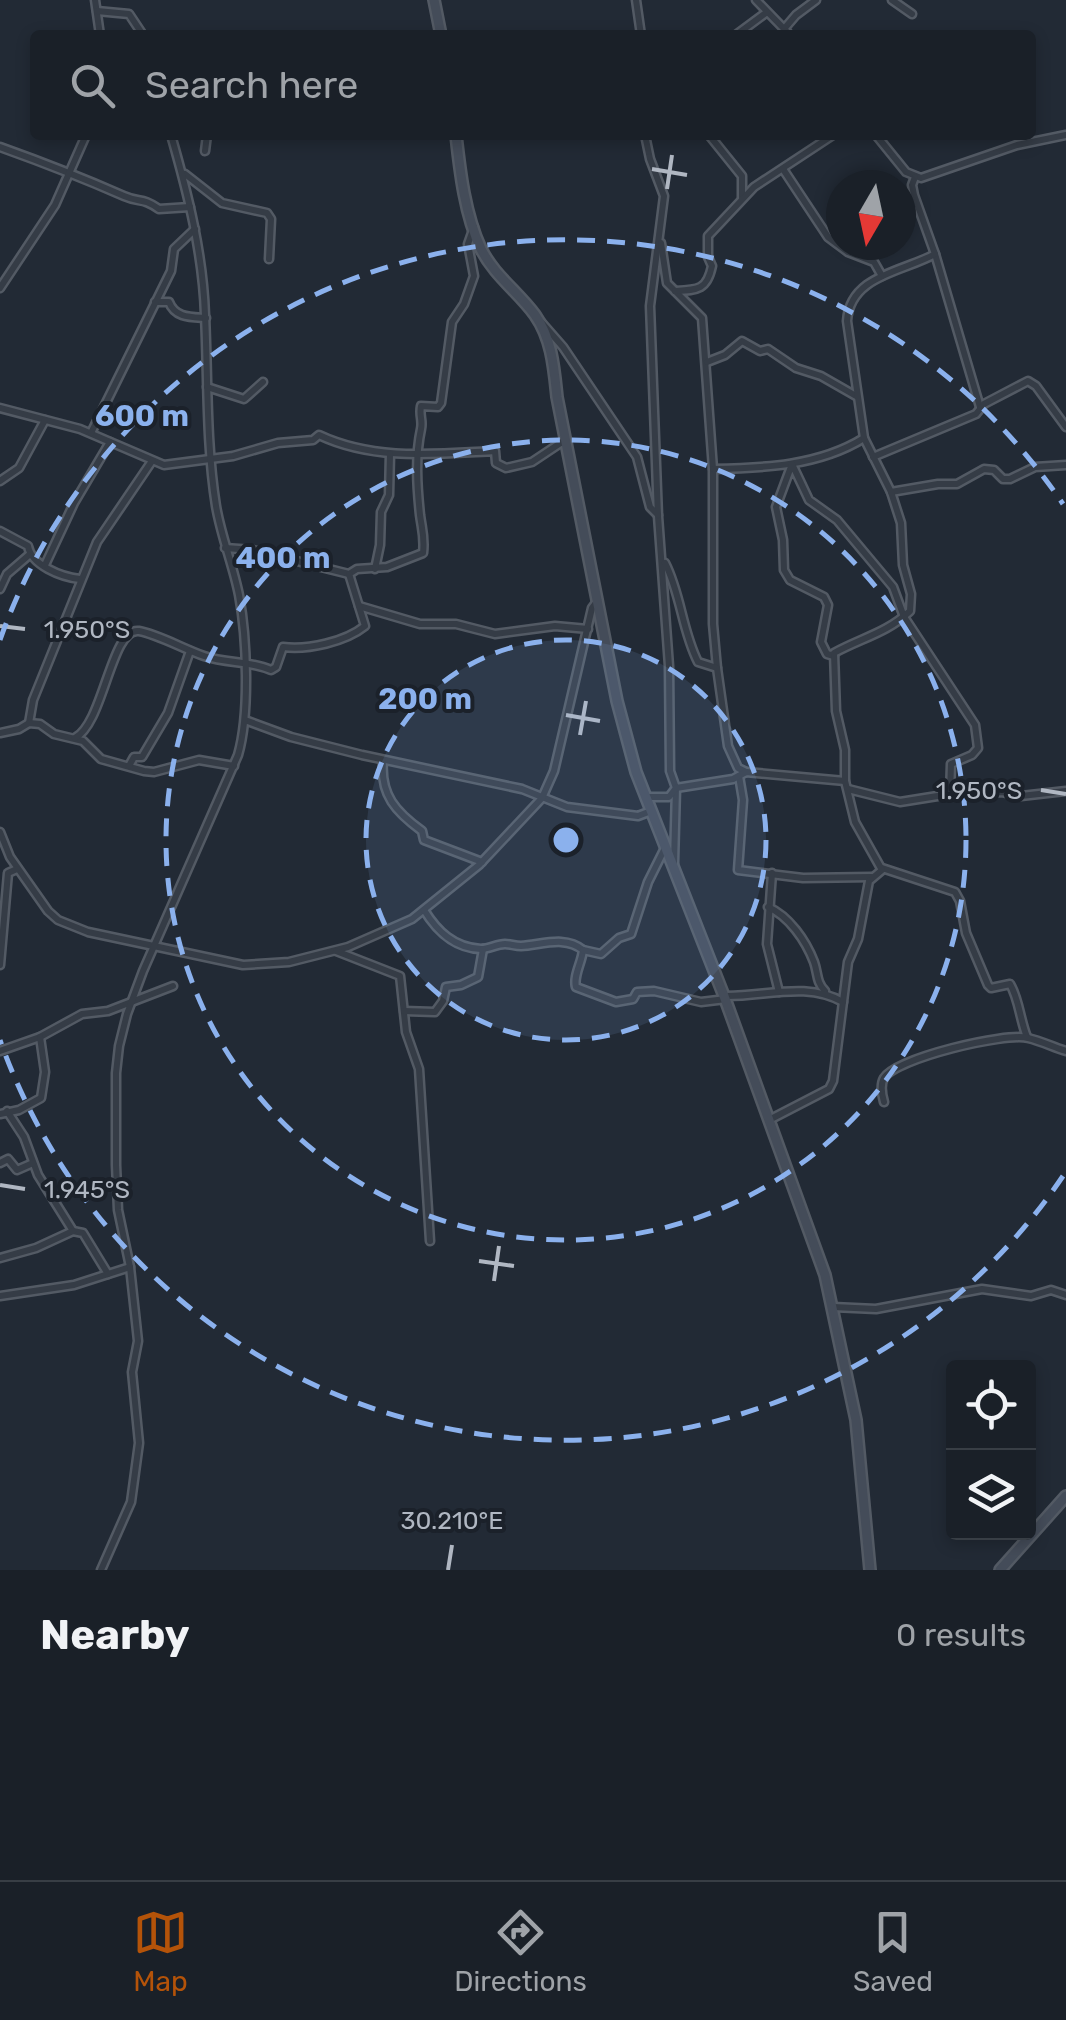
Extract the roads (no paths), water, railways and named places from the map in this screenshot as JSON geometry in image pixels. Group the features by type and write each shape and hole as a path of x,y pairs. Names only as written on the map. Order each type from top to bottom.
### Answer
{"street":[{"path":"96,0 99,30"},
{"path":"434,0 441,30"},
{"path":"636,0 640,30"},
{"path":"756,0 785,30"},
{"path":"788,30 796,14 816,0"},
{"path":"892,0 912,14"},
{"path":"97,11 129,14 140,30"},
{"path":"743,30 767,12"},
{"path":"916,177 932,176 1017,145 1066,135"},
{"path":"0,288 47,219 84,140"},
{"path":"101,1570 131,1502 139,1442 132,1372 138,1341 130,1267 118,1210 117,1061 131,1001 234,766 245,720 239,595 225,548 211,458 206,318 190,206 174,140"},
{"path":"205,150 206,140"},
{"path":"457,140 474,226 492,266 563,347 637,456 650,508 658,516"},
{"path":"646,140 663,186 650,306 668,651 670,771 676,788 674,869"},
{"path":"713,140 742,176 742,199"},
{"path":"675,290 699,290 705,286 712,266 706,240 754,187 826,140"},
{"path":"880,140 905,170"},
{"path":"0,147 97,182 123,196 144,198 159,210 190,206"},
{"path":"783,170 828,236 848,252 874,262 882,276"},
{"path":"184,174 222,203 266,213 271,219 269,259"},
{"path":"916,201 980,407"},
{"path":"225,548 252,550 349,574 423,553 426,539 420,514 416,452 422,423 419,417 421,406 438,407 441,403 452,322 464,304 474,276 468,244 474,226"},
{"path":"91,433 171,271 174,249 194,228"},
{"path":"660,237 667,282 702,318 713,469 714,652 728,746 743,774 738,870 804,878 876,876"},
{"path":"834,656 877,636 910,611 902,565 901,523 892,492 864,438 848,306 868,284 935,254"},
{"path":"155,302 168,302 176,313 186,317 206,318"},
{"path":"536,318 552,358 624,729 824,1276 856,1420 870,1570"},
{"path":"707,362 725,355 742,341 760,351 768,349 796,368 856,396"},
{"path":"206,387 244,399 263,382"},
{"path":"873,457 976,414 980,407 1032,382 1066,427"},
{"path":"0,408 91,433 152,461 172,464 256,451 278,442 313,440 319,435 347,448 390,454 495,451 496,462 506,468 532,462 566,439"},
{"path":"0,481 18,468 45,420"},
{"path":"713,469 792,464 832,455 864,438"},
{"path":"45,565 74,503 110,442"},
{"path":"375,569 381,512 389,495 390,454"},
{"path":"29,723 33,700 97,542 152,461"},
{"path":"792,464 809,500 837,520 893,586 904,616 976,725 978,748 951,764 950,794"},
{"path":"792,464 776,507 784,570 790,580 824,597 828,604 821,642 828,654 834,656"},
{"path":"892,492 957,484 984,469 1010,480 1035,467 1066,466"},
{"path":"0,532 28,546 29,555"},
{"path":"29,555 64,577 80,579"},
{"path":"0,589 8,574 29,555"},
{"path":"662,558 672,576 694,654 698,662 717,668"},
{"path":"76,738 90,727 118,648 128,632 136,630 230,663 256,663 271,670 276,667 283,647 321,645 358,632 366,624 349,574"},
{"path":"0,832 17,868 48,911 58,920 107,937 242,966 289,962 396,927 424,910 482,862 542,798 554,771 592,608 599,599"},
{"path":"359,606 420,624 456,624 495,634 554,626 588,630"},
{"path":"130,766 134,757 142,757 168,712 190,651"},
{"path":"834,656 836,711 855,822 882,868 955,892 966,933 988,985 991,988 1010,984 1014,988 1027,1037"},
{"path":"245,720 383,761 522,789 566,807 638,816 651,811"},
{"path":"0,732 29,723 83,741 101,759 154,772 199,760 234,766"},
{"path":"383,761 386,795 404,819 422,831 424,840 482,862"},
{"path":"646,797 669,797 676,788 743,774 847,785 900,802 950,794 1002,792 1022,796 1066,791"},
{"path":"424,910 446,937 483,949 548,941 573,944 601,954 630,934 665,848"},
{"path":"0,965 8,873 17,868"},
{"path":"768,1121 829,1090 848,962 858,939 868,886 882,868"},
{"path":"772,873 768,944 779,992"},
{"path":"768,907 804,938 819,985 844,1002"},
{"path":"404,1011 435,1012 443,1002 446,986 461,985 478,977 483,949"},
{"path":"335,950 400,976 406,1032 419,1069 430,1241"},
{"path":"582,950 576,986 614,1001 629,1000 637,992 649,991 700,1002 779,992 826,992"},
{"path":"0,1051 40,1037 82,1014 108,1011 173,986"},
{"path":"40,1037 45,1072 41,1098 4,1112 18,1124 33,1162 73,1232"},
{"path":"884,1102 884,1078 900,1066 944,1051 1002,1038 1027,1037 1066,1051"},
{"path":"0,1164 8,1160 17,1170 33,1162"},
{"path":"0,1258 83,1232 108,1274"},
{"path":"0,1296 74,1285 130,1267"},
{"path":"832,1307 876,1308 982,1289 1030,1296 1051,1290 1066,1295"},
{"path":"1000,1570 1066,1496"}]}
